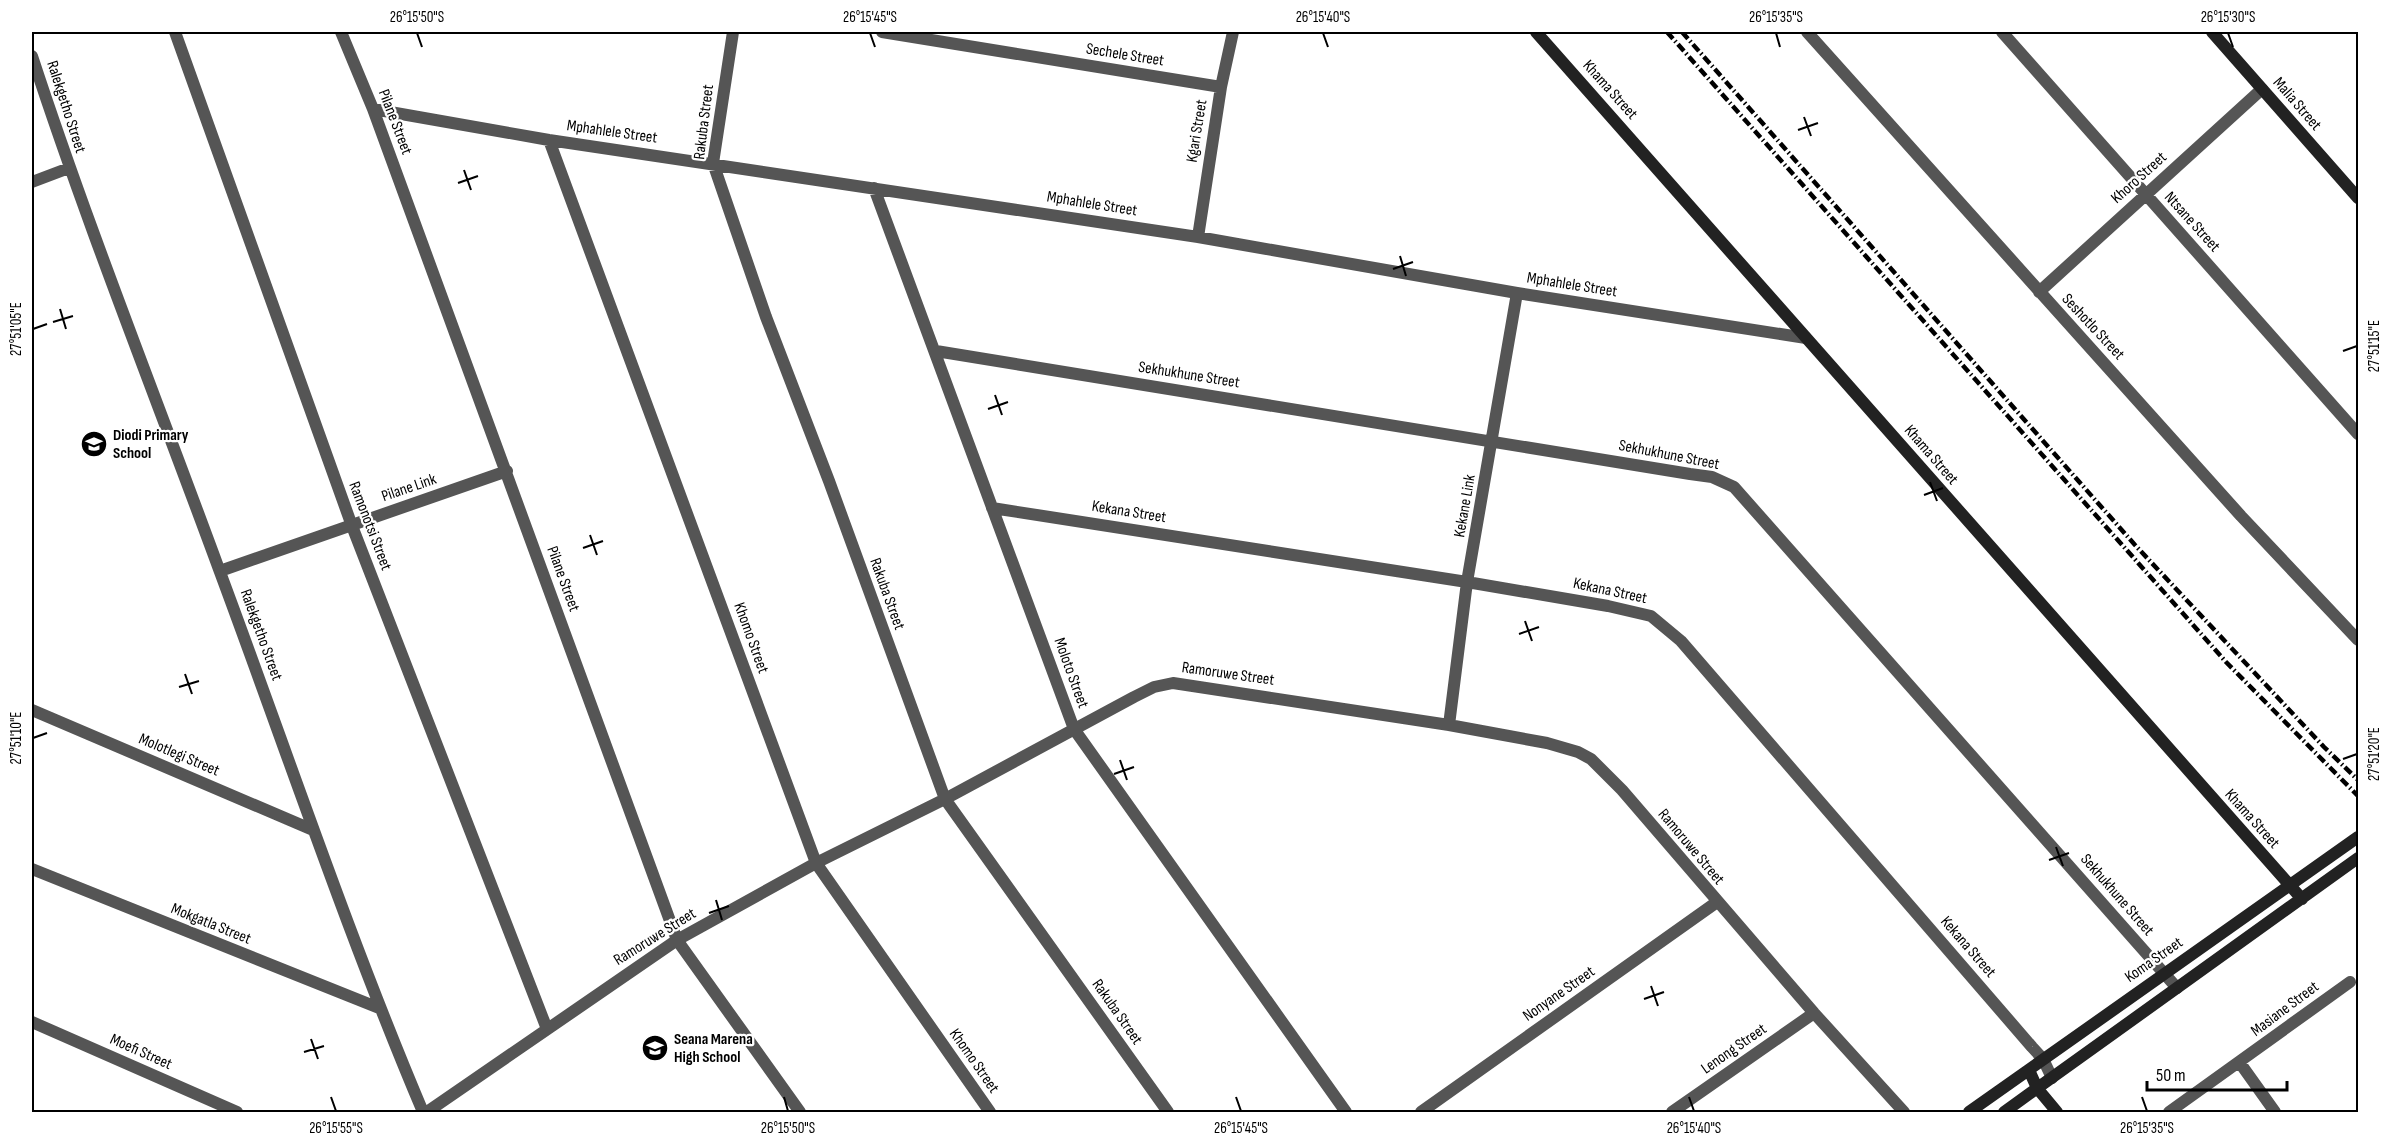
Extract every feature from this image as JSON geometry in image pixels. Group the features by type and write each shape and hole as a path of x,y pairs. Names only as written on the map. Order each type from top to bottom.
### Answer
{"street":[{"name":"Ramonotsi Street","path":"175,32 352,526 547,1029"},
{"name":"Pilane Street","path":"341,32 373,109 507,471 677,940 800,1113"},
{"name":"Rakuba Street","path":"733,32 713,163 766,317 829,481 945,799 1168,1113"},
{"name":"Sechele Street","path":"882,32 1221,87"},
{"name":"Kgari Street","path":"1198,237 1221,87 1233,32"},
{"name":"Khama Street","path":"1536,32 2302,899"},
{"name":"Seshotlo Street","path":"1808,32 2241,516 2358,640"},
{"name":"Ntsane Street","path":"2002,32 2358,434"},
{"name":"Malia Street","path":"2212,32 2358,198"},
{"name":"Ralekgetho Street","path":"32,56 69,168 379,1008 425,1113"},
{"name":"Khoro Street","path":"2039,292 2262,89"},
{"name":"Mphahlele Street","path":"373,109 549,140 1198,237 1517,293 1806,338"},
{"name":"Khomo Street","path":"549,140 816,863 990,1113"},
{"name":"Ralekgetho Street","path":"32,182 69,168"},
{"name":"Moloto Street","path":"874,188 1074,729 1346,1113"},
{"name":"Kekane Link","path":"1449,725 1467,582 1517,293"},
{"name":"Sekhukhune Street","path":"936,351 1712,477 1734,487 2177,988"},
{"name":"Pilane Link","path":"220,572 507,471"},
{"name":"Kekana Street","path":"992,508 1467,582 1651,616 1682,641 2043,1059 2052,1078"},
{"name":"Ramoruwe Street","path":"425,1113 677,940 816,863 945,799 1154,687 1173,683 1449,725 1547,743 1578,752 1591,759 1622,790 1717,902 1904,1113"},
{"name":"Molotlegi Street","path":"32,710 313,830"},
{"name":"Koma Street","path":"1969,1113 2358,837"},
{"path":"2004,1113 2358,858"},
{"name":"Mokgatla Street","path":"32,869 379,1008"},
{"name":"Nonyane Street","path":"1421,1113 1717,902"},
{"name":"Masiane Street","path":"2169,1113 2350,982"},
{"name":"Lenong Street","path":"1672,1113 1814,1013"},
{"name":"Moefi Street","path":"32,1022 237,1113"},
{"path":"2240,1063 2275,1113"},
{"path":"2029,1070 2037,1088 2057,1113"}],"railway":[{"path":"1667,32 2226,662 2358,796"},
{"path":"1682,32 2135,545 2324,747 2358,780"}],"place":[{"name":"Diodi Primary School","path":"94,444"},
{"name":"Seana Marena High School","path":"655,1048"}]}
